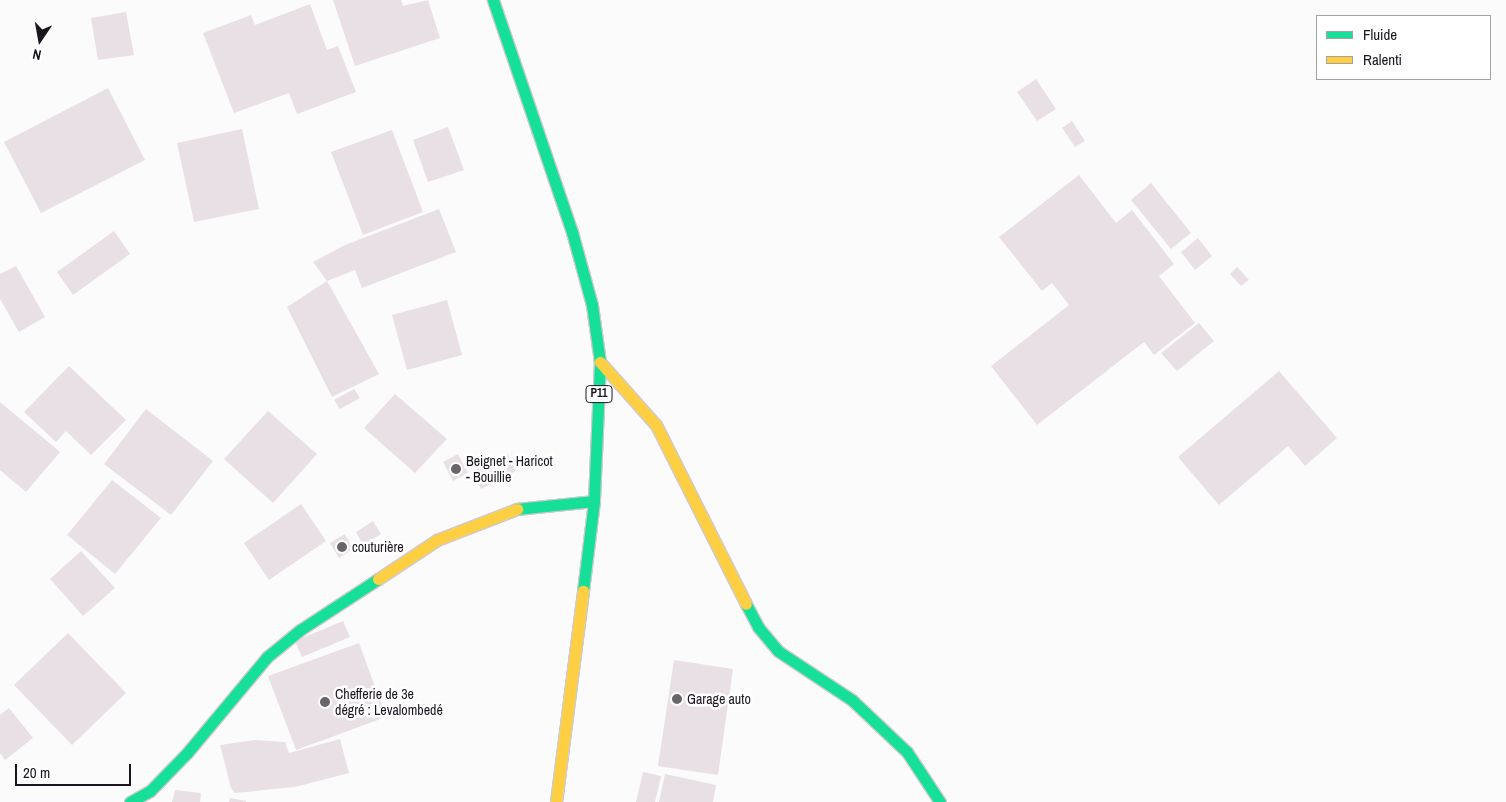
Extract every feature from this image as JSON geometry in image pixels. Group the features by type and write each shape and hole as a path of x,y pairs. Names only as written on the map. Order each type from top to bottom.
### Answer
{"street":[{"name":"P11","path":"493,0 572,232 592,305 600,362 594,501 556,802"},
{"path":"600,362 656,425 758,628 778,651 852,700 907,752 940,802"},
{"path":"130,802 150,791 187,754 267,657 300,630 437,540 513,509 594,501"}],"building":[{"path":"333,0 401,0 403,6 428,0 440,38 355,66"},
{"path":"310,4 327,50 338,46 356,92 297,114 289,93 234,113 203,33 251,15 255,25"},
{"path":"126,12 134,55 98,60 91,18"},
{"path":"1036,79 1056,109 1037,121 1017,92"},
{"path":"108,88 145,160 41,213 4,142"},
{"path":"1072,121 1085,141 1075,147 1062,128"},
{"path":"448,127 464,170 428,182 413,140"},
{"path":"242,129 259,209 194,222 177,143"},
{"path":"392,130 423,212 363,235 331,152"},
{"path":"1079,175 1116,223 1132,210 1174,264 1159,276 1195,323 1154,355 1144,342 1037,425 991,366 1069,305 1052,283 1042,291 999,237"},
{"path":"1151,183 1191,233 1171,249 1131,200"},
{"path":"439,209 456,252 362,288 355,270 327,281 313,262 345,245"},
{"path":"114,231 130,254 73,295 57,272"},
{"path":"1198,238 1212,256 1195,270 1181,252"},
{"path":"16,266 45,317 19,332 0,299 0,274"},
{"path":"1237,267 1249,280 1241,286 1230,274"},
{"path":"327,281 379,374 332,397 287,307"},
{"path":"447,300 462,355 407,370 392,315"},
{"path":"1199,323 1214,341 1177,371 1161,353"},
{"path":"69,366 126,420 91,455 66,431 56,442 24,412"},
{"path":"1279,371 1337,438 1305,466 1288,446 1219,505 1178,457"},
{"path":"354,389 360,398 340,409 334,400"},
{"path":"395,394 447,439 415,473 364,428"},
{"path":"0,402 60,452 26,492 0,470"},
{"path":"146,409 213,461 171,515 104,464"},
{"path":"268,411 317,454 273,503 224,459"},
{"path":"507,453 516,471 481,489 472,472"},
{"path":"458,454 468,473 453,481 443,462"},
{"path":"112,480 161,518 115,574 67,535"},
{"path":"301,504 326,541 269,580 244,543"},
{"path":"373,521 381,534 363,545 356,532"},
{"path":"345,534 353,549 339,558 330,543"},
{"path":"81,551 115,588 83,616 50,579"},
{"path":"343,621 350,637 302,657 295,641"},
{"path":"68,633 126,693 72,745 14,685"},
{"path":"359,643 386,717 296,750 268,676"},
{"path":"674,660 733,669 718,775 658,766"},
{"path":"9,708 33,738 5,760 0,753 0,715"},
{"path":"340,739 349,773 295,787 235,793 231,788 220,745 255,740 285,742 289,753"},
{"path":"643,772 661,776 655,802 636,802"},
{"path":"665,774 716,785 713,802 659,802"},
{"path":"175,790 201,793 200,802 172,802"},
{"path":"230,798 246,801 246,802 229,802"}],"traffic: fast":[{"path":"493,0 572,232 592,305 600,362 594,501 583,591"},
{"path":"517,509 594,501"},
{"path":"130,802 150,791 187,753 267,657 300,630 378,579"},
{"path":"746,604 758,627 778,651 852,700 907,752 940,802"}],"traffic: slow":[{"path":"600,362 656,425 746,604"},
{"path":"378,579 437,540 517,509"},
{"path":"556,802 583,591"}],"place":[{"name":"Beignet - Haricot - Bouillie","path":"456,469"},
{"name":"couturière","path":"342,547"},
{"name":"Garage auto","path":"677,699"},
{"name":"Chefferie de 3e dégré : Levalombedé","path":"325,702"}]}
